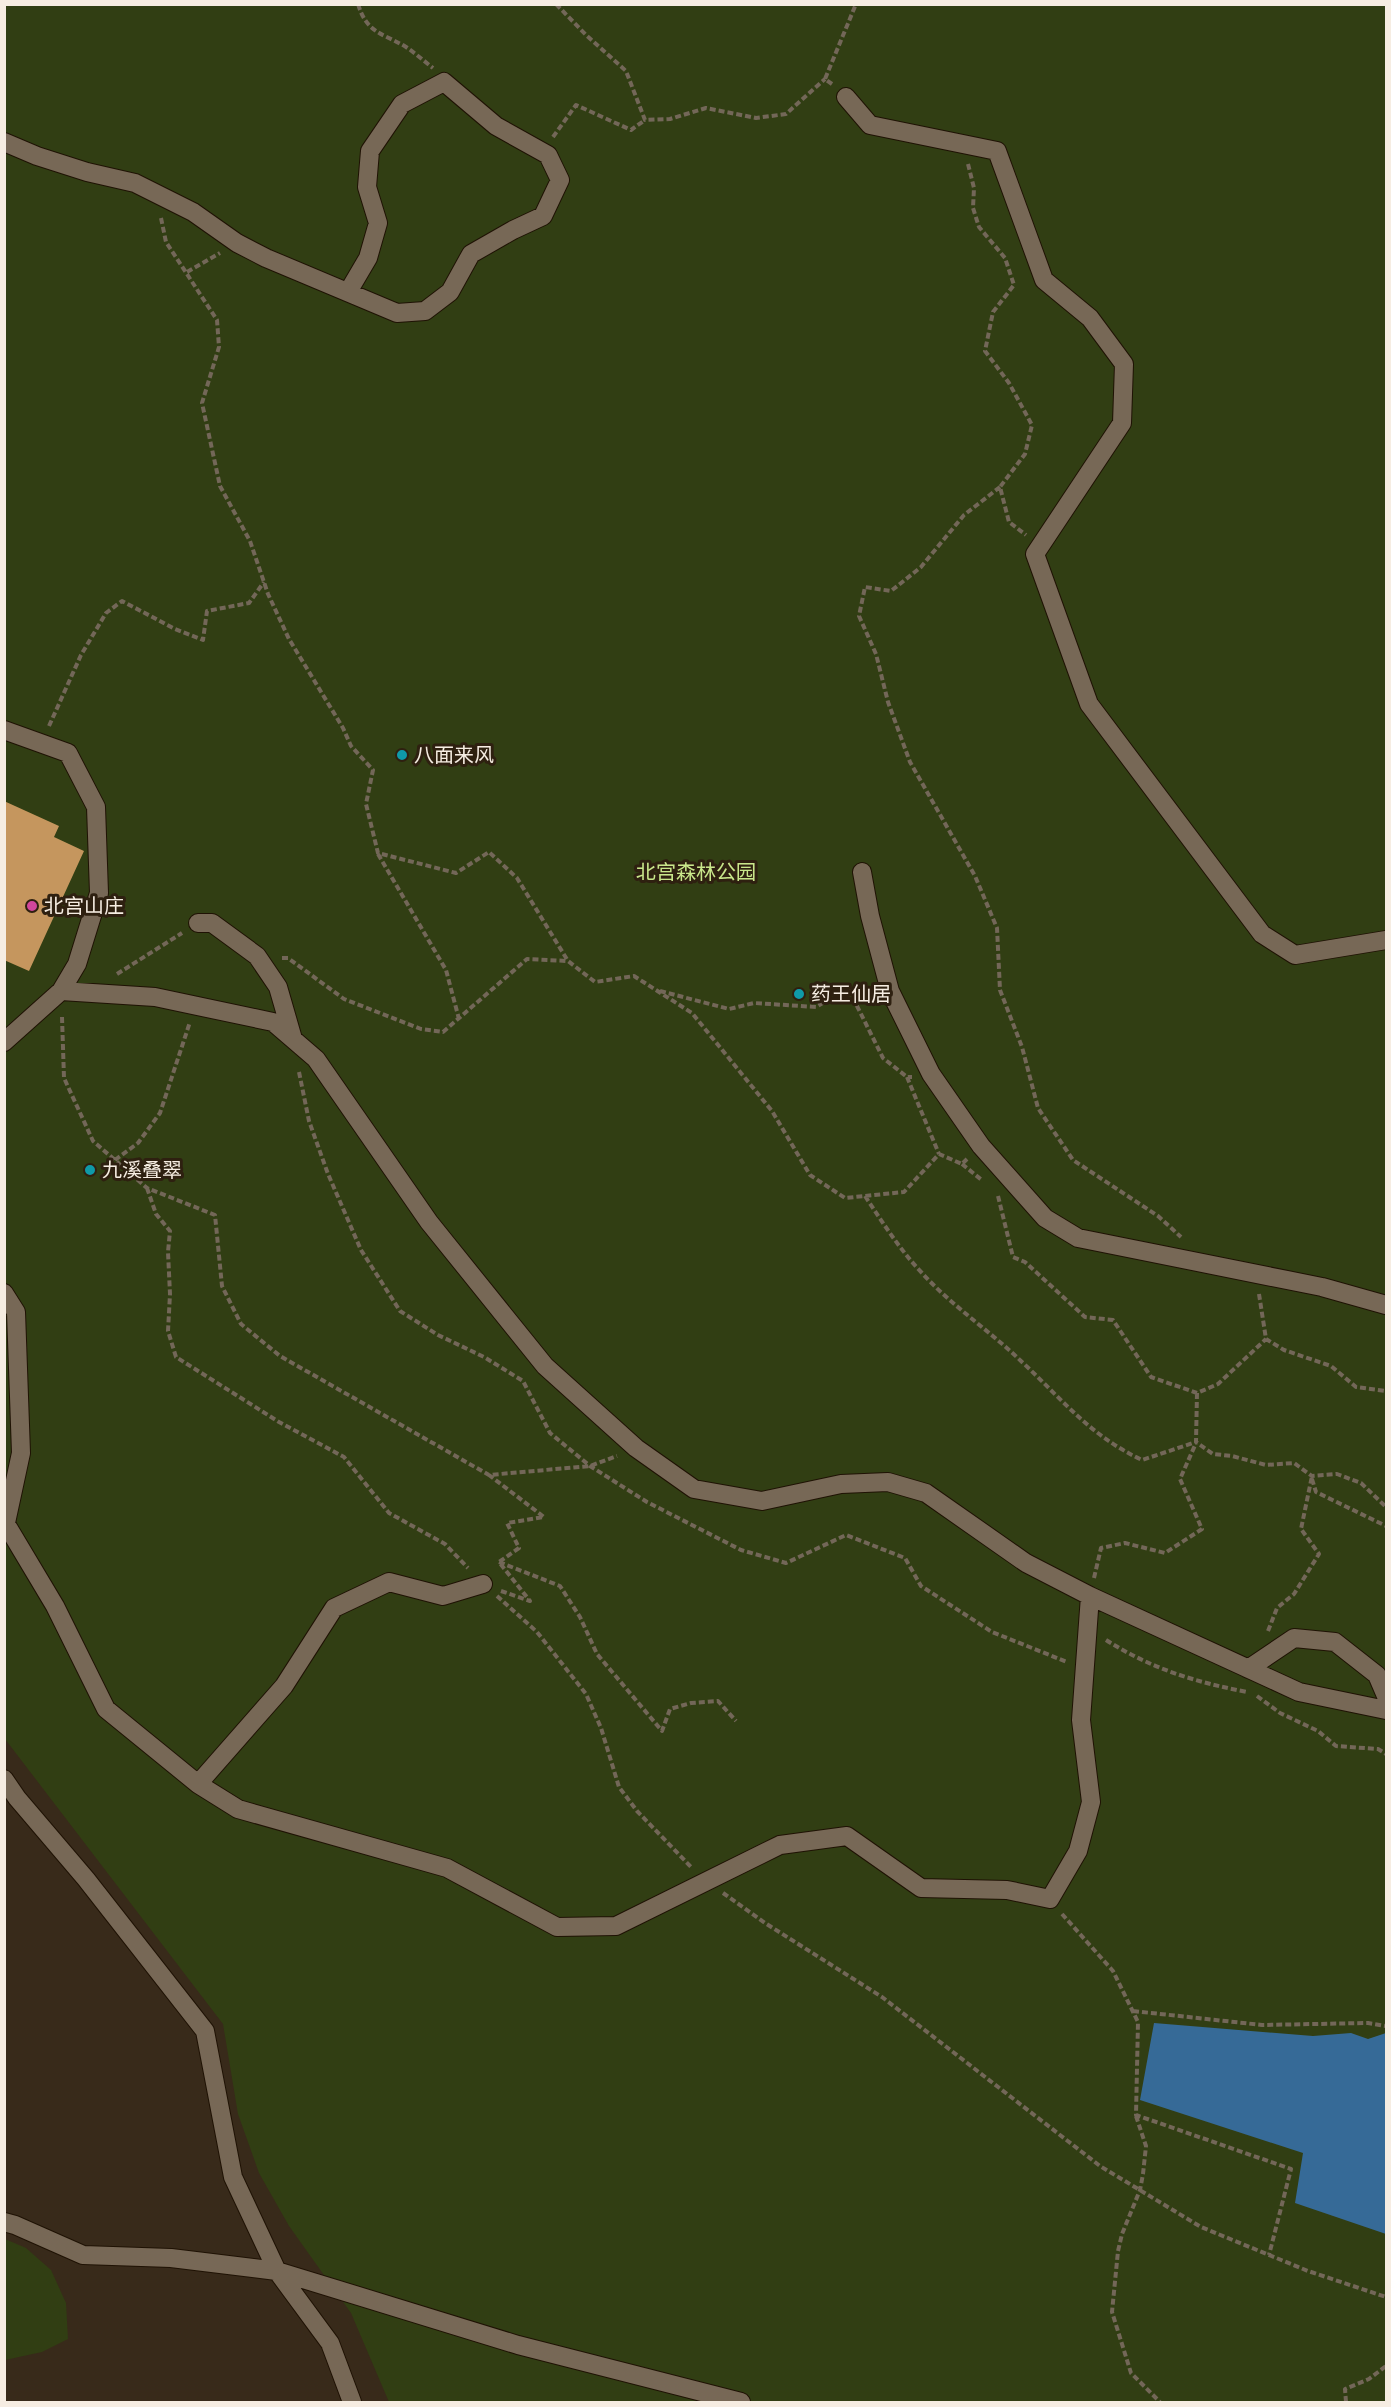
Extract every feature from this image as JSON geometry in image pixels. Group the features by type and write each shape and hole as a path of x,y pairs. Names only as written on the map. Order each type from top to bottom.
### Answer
{"street":[{"path":"4,142 67,165 135,183 193,212 237,243 266,258 398,313 425,311 450,292 471,254 543,216 560,180 548,155 496,126 444,82 402,104 370,151 367,187 378,223 368,258 348,292"},
{"path":"846,97 870,124 997,151 1044,280 1090,318 1124,364 1122,423 1035,554 1089,704 1262,934 1295,955 1386,940"},
{"path":"4,729 68,753 96,807 99,894 77,964 61,991 4,1042"},
{"path":"862,872 870,915 890,992 931,1074 981,1146 1045,1218 1078,1238 1322,1287 1386,1305"},
{"path":"198,924 213,923 257,956 278,987 293,1039"},
{"path":"61,991 156,997 273,1022 316,1059 429,1222 545,1366 636,1448 694,1489 762,1501 842,1484 888,1482 926,1493 1026,1563 1090,1596 1251,1666 1299,1692 1386,1710"},
{"path":"4,1293 16,1312 21,1453 5,1528 55,1606 106,1709 198,1784 238,1809 447,1868 557,1927 616,1926 780,1845 848,1836 921,1888 1007,1890 1050,1899 1078,1851 1091,1802 1081,1720 1090,1596"},
{"path":"198,1784 284,1686 334,1608 389,1582 443,1596 483,1584"},
{"path":"1251,1666 1294,1638 1335,1642 1377,1675 1386,1695"},
{"path":"4,1779 205,2031 234,2177 277,2271 330,2343 352,2403"},
{"path":"4,2222 15,2224 83,2255 171,2258 277,2271 518,2344 741,2403"}],"path":[{"path":"358,4 362,18 380,35 406,47 436,70 444,82"},
{"path":"556,4 585,35 626,71 645,120"},
{"path":"548,155 553,136 576,105 631,130 645,120 670,119 706,108 756,118 786,114 825,79 856,4"},
{"path":"825,79 846,97"},
{"path":"962,144 974,188 973,208 979,227 1005,258 1014,285 993,312 985,351 1008,383 1032,425 1025,454 1000,488 964,515 921,567 891,591 865,587 859,615 876,654 888,702 910,762 971,868 997,928 1000,990 1023,1047 1038,1108 1072,1160 1158,1216 1184,1240"},
{"path":"157,194 166,242 217,320 219,347 202,403 220,486 250,541 264,582 289,639 343,728 351,746 373,770 366,804 378,853 447,970 459,1019"},
{"path":"187,272 237,243"},
{"path":"1000,488 1009,522 1040,547"},
{"path":"42,744 81,655 106,613 122,601 175,629 203,640 207,611 249,603 264,582"},
{"path":"378,853 456,873 489,852 517,878 568,961 595,982 634,976 692,1013 772,1111 810,1175 845,1198 903,1192 939,1154"},
{"path":"87,993 198,924"},
{"path":"257,956 288,958 344,999 421,1029 443,1032 526,959 568,961"},
{"path":"657,990 729,1009 754,1003 816,1007 848,988 884,1058 907,1077 939,1154 962,1164 987,1184"},
{"path":"61,991 64,1078 93,1141 147,1188 216,1215 222,1286 241,1324 280,1356 489,1474 544,1517 507,1523 519,1548 499,1562"},
{"path":"115,1160 138,1143 160,1113 195,1006"},
{"path":"907,1077 931,1074"},
{"path":"962,1164 981,1146"},
{"path":"147,1188 156,1214 170,1231 168,1252 171,1294 168,1331 176,1357 279,1422 344,1457 389,1513 445,1544 483,1584 537,1632 586,1694 601,1728 619,1787 661,1838 707,1882 765,1923 882,1997 1100,2166 1201,2227 1308,2271 1386,2297"},
{"path":"996,1190 1012,1257 1025,1262 1085,1317 1113,1320 1151,1377 1197,1393 1218,1384 1266,1339"},
{"path":"865,1196 892,1238 923,1275 1023,1363 1081,1421 1117,1448 1142,1460 1196,1442"},
{"path":"1256,1274 1266,1339 1284,1350 1331,1366 1356,1387 1386,1391"},
{"path":"1090,1596 1101,1548 1125,1543 1165,1553 1202,1529 1180,1479 1196,1442 1197,1393"},
{"path":"1196,1442 1213,1454 1232,1456 1266,1465 1294,1463 1311,1476 1316,1492 1386,1526"},
{"path":"489,1474 590,1466 636,1448"},
{"path":"1311,1476 1338,1474 1361,1483 1386,1507"},
{"path":"1251,1666 1277,1608 1294,1594 1319,1554 1301,1528 1311,1476"},
{"path":"483,1584 530,1601 499,1562"},
{"path":"499,1562 560,1586 580,1617 597,1654 662,1731 670,1709 692,1703 718,1701 736,1721"},
{"path":"1088,1629 1140,1661 1168,1672 1251,1693 1280,1713 1318,1731 1336,1746 1378,1749 1386,1754"},
{"path":"1050,1899 1113,1971 1138,2022 1136,2115 1146,2146 1140,2190 1122,2234 1118,2252 1112,2312 1131,2373 1160,2403"},
{"path":"1133,2011 1262,2025 1368,2023 1386,2026"},
{"path":"1136,2115 1290,2169 1269,2255"},
{"path":"1346,2403 1345,2389 1368,2379 1386,2366"}],"green space":[{"name":"北宫森林公园","path":"5,5 1386,5 1386,2402 389,2402 351,2313 289,2226 259,2173 238,2114 223,2024 5,1739"},
{"path":"5,2239 26,2248 51,2270 66,2303 68,2339 42,2352 5,2360"}],"water":[{"path":"1154,2023 1313,2036 1351,2033 1368,2039 1386,2033 1386,2234 1295,2203 1303,2153 1140,2100"}],"building":[{"name":"北宫山庄","path":"4,801 59,826 54,837 84,851 29,971 4,960"}],"place":[{"name":"八面来风","path":"402,755"},
{"name":"北宫山庄","path":"32,906"},
{"name":"药王仙居","path":"799,994"},
{"name":"九溪叠翠","path":"90,1170"}]}
